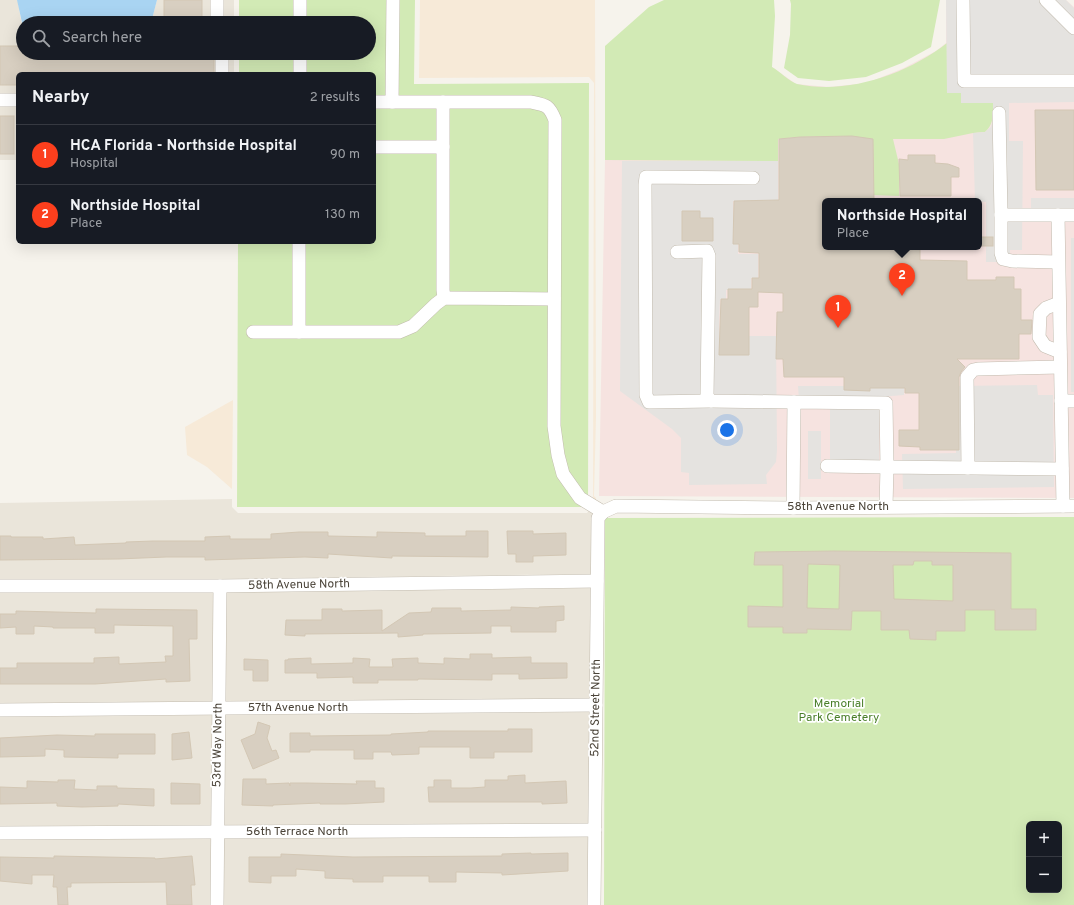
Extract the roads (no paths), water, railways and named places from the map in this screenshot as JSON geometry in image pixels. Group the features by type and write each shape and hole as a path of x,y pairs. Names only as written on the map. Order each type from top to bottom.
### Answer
{"street":[{"path":"217,0 217,16"},
{"path":"300,0 300,16"},
{"path":"392,102 393,0"},
{"path":"963,0 964,81 1074,82"},
{"path":"1046,0 1074,28"},
{"path":"222,60 222,72"},
{"path":"300,60 300,72"},
{"path":"0,100 16,100"},
{"path":"376,102 531,102 545,105 551,110 555,120 554,426 558,455 564,474 580,498 603,512"},
{"path":"443,102 442,290 444,298"},
{"path":"999,113 1001,253 1003,259 1012,261 1058,262"},
{"path":"376,147 443,147"},
{"path":"754,178 646,177 646,395 649,402 711,401 886,403 886,507"},
{"path":"1001,215 1074,215"},
{"path":"1058,215 1062,469 1068,506"},
{"path":"299,244 299,332"},
{"path":"677,252 707,251 709,256 707,396 711,401"},
{"path":"253,332 399,332 413,326 444,298 554,299"},
{"path":"1059,303 1046,308 1040,314 1039,336 1045,346 1060,352"},
{"path":"968,468 967,377 973,370 1060,367"},
{"path":"1061,401 1074,401"},
{"path":"792,508 794,402"},
{"path":"827,466 1062,469"},
{"name":"58th Avenue North","path":"603,512 616,506 792,508 1068,506"},
{"name":"52nd Street North","path":"594,905 598,518 603,512"},
{"name":"58th Avenue North","path":"0,586 220,586 597,581"},
{"name":"53rd Way North","path":"217,905 220,586"},
{"name":"57th Avenue North","path":"0,710 596,705"},
{"name":"56th Terrace North","path":"0,833 595,830"}],"water":[{"path":"17,0 157,0 153,16 21,16"}],"place":[{"name":"Northside Hospital","path":"902,296"},
{"name":"HCA Florida - Northside Hospital","path":"838,328"}],"park label":[{"name":"Memorial Park Cemetery","path":"839,711"}]}
